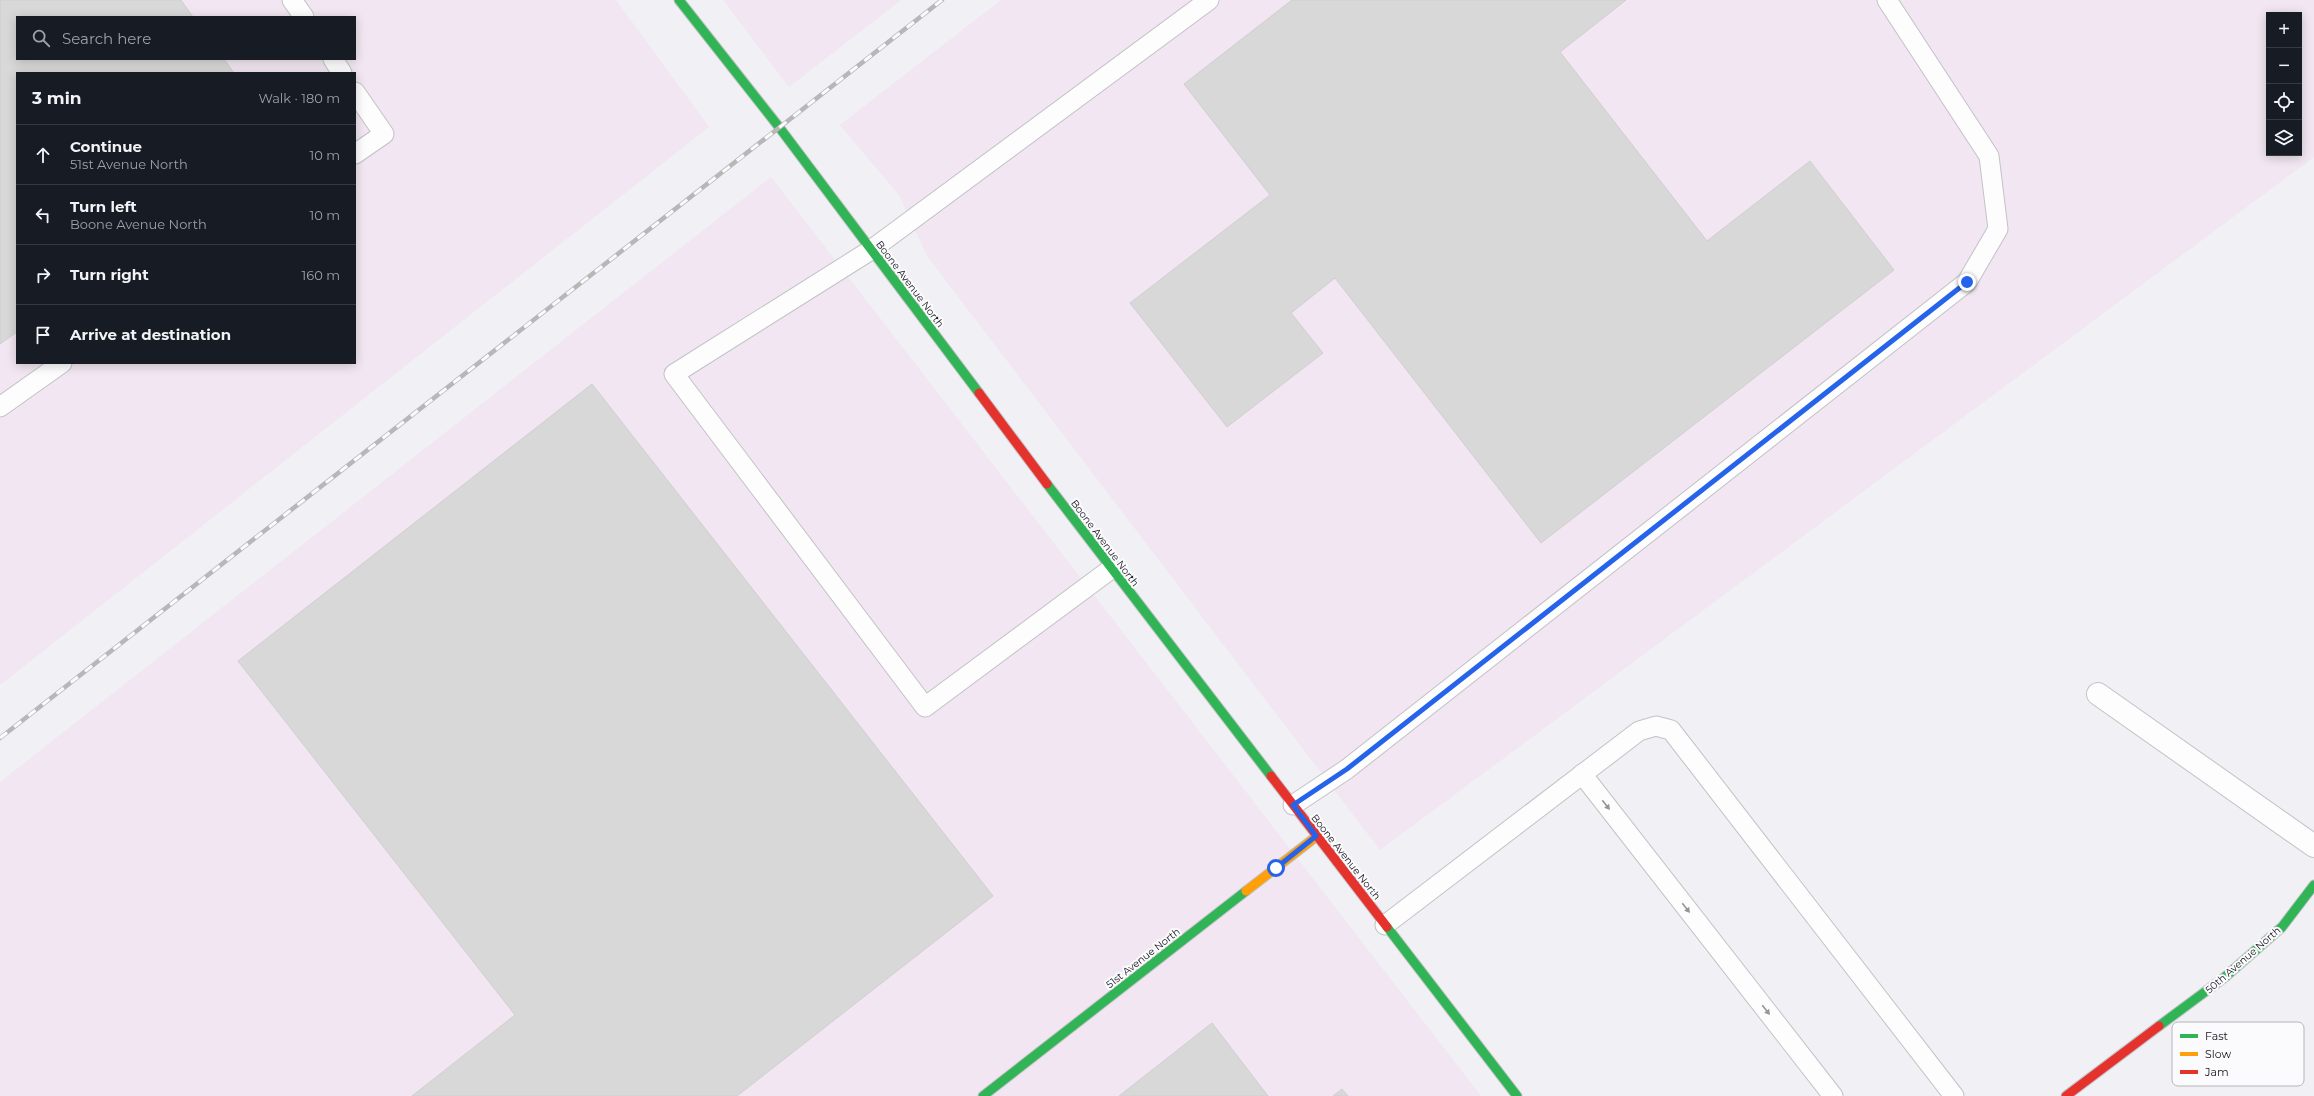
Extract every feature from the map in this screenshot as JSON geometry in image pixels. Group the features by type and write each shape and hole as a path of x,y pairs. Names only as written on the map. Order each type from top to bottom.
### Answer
{"street":[{"name":"Boone Avenue North","path":"680,0 779,127 1111,569 1517,1096"},
{"path":"2098,694 2314,846"},
{"name":"51st Avenue North","path":"983,1096 1316,836"},
{"name":"50th Avenue North","path":"2066,1096 2225,977 2282,927 2314,885"}],"lane":[{"path":"292,0 303,16"},
{"path":"1111,569 925,707 674,374 871,250 1209,0"},
{"path":"1293,805 1347,769 1967,282 1998,229 1989,156 1887,0"},
{"path":"334,60 341,72"},
{"path":"356,93 384,134 356,153"},
{"path":"0,407 61,364"},
{"path":"1385,925 1639,731 1656,726 1671,730 1954,1096"},
{"path":"1582,774 1833,1096"}],"shaded area":[{"path":"0,0 616,0 709,127 0,685"},
{"path":"723,0 901,0 789,87"},
{"path":"1001,0 2314,0 2314,157 1380,850 927,256 899,195 840,125"},
{"path":"771,177 1481,1096 0,1096 0,782"}],"building":[{"path":"0,0 181,0 192,16 16,16 16,60 225,60 233,72 16,72 16,333 0,344"},
{"path":"1292,0 1626,0 1560,52 1707,241 1810,161 1894,270 1541,543 1335,278 1291,313 1323,353 1227,427 1130,303 1270,195 1184,84"},
{"path":"592,384 993,896 737,1096 412,1096 515,1015 238,661"},
{"path":"1212,1023 1268,1096 1119,1096"},
{"path":"1342,1089 1348,1096 1333,1096"}],"railway":[{"path":"0,738 942,0"}],"traffic: fast":[{"path":"679,0 779,127 979,393"},
{"path":"1047,484 1271,776"},
{"path":"2159,1026 2225,977 2282,927 2314,885"},
{"path":"983,1096 1246,891"},
{"path":"1387,927 1517,1096"}],"traffic: slow":[{"path":"1246,891 1317,836"}],"traffic: jam":[{"path":"979,393 1047,484"},
{"path":"1271,776 1387,927"},
{"path":"2066,1096 2159,1026"}],"route":[{"path":"1276,868 1316,836 1293,805 1347,769 1967,282"}]}
